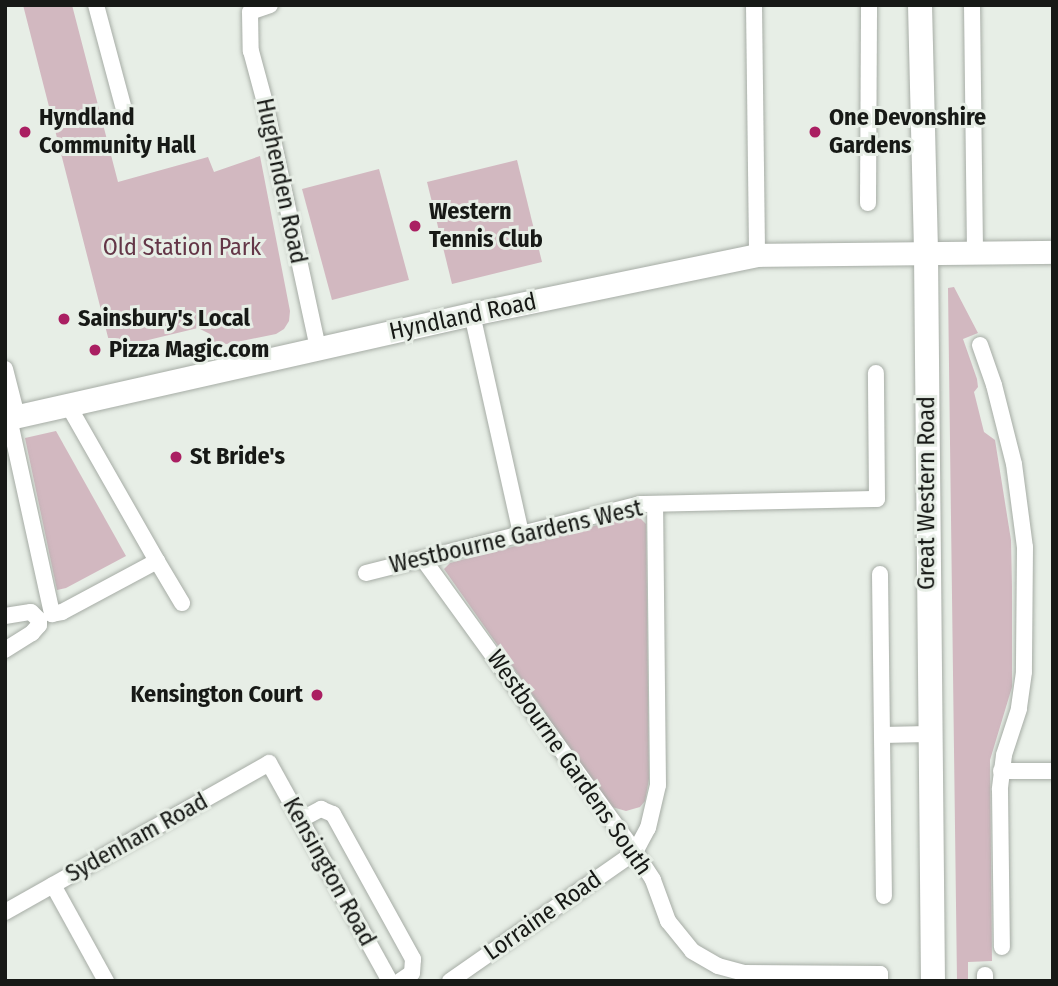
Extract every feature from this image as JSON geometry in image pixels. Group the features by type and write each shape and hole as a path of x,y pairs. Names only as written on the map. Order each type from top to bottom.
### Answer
{"main road":[{"name":"Great Western Road","path":"920,5 926,254 933,981"}],"street":[{"path":"96,5 123,106"},
{"path":"248,9 270,5"},
{"path":"754,5 757,255"},
{"path":"868,203 869,5"},
{"path":"972,5 975,253"},
{"name":"Hughenden Road","path":"248,9 251,51 265,103 318,349"},
{"name":"Hyndland Road","path":"10,418 472,314 757,255 1053,252"},
{"path":"472,314 521,534"},
{"path":"980,345 994,385 1014,464 1025,547 1024,672 1018,709 1002,771 1002,947"},
{"path":"5,369 10,418 52,614 62,612 157,561"},
{"name":"Westbourne Gardens West","path":"366,573 640,504 877,499 876,373"},
{"path":"68,405 182,603"},
{"path":"635,852 651,820 658,785 655,504"},
{"name":"Westbourne Gardens South","path":"423,559 635,852 653,880 659,901 677,935 692,951 718,966 762,974 880,977"},
{"path":"880,574 884,897"},
{"path":"5,616 31,612 36,616 39,625 32,633 5,650"},
{"path":"882,735 929,734"},
{"name":"Kensington Road","path":"269,764 390,981"},
{"name":"Sydenham Road","path":"5,912 269,764"},
{"path":"1002,771 1053,771"},
{"path":"300,820 321,810 333,814 412,956 412,972 400,981"},
{"name":"Lorraine Road","path":"450,981 635,852"},
{"path":"53,885 106,981"}],"green space":[{"name":"Old Station Park","path":"23,5 72,5 118,182 208,157 214,172 260,156 290,311 289,321 284,329 276,334 217,346 210,334 198,328 111,349"},
{"path":"517,160 542,262 452,284 427,182"},
{"path":"379,169 409,280 332,300 302,189"},
{"path":"954,287 978,333 963,339 977,379 978,387 974,392 984,432 995,440 1011,540 1012,587 1012,687 990,760 992,961 968,962 968,981 957,981 948,288"},
{"path":"56,431 126,556 66,588 57,590 25,438"},
{"path":"637,515 646,524 649,779 645,801 640,807 626,811 612,807 605,798 444,569 450,563"}],"place":[{"name":"Hyndland Community Hall","path":"25,132"},
{"name":"One Devonshire Gardens","path":"815,132"},
{"name":"Western Tennis Club","path":"415,226"},
{"name":"Sainsbury's Local","path":"64,319"},
{"name":"Pizza Magic.com","path":"95,350"},
{"name":"St Bride's","path":"176,457"},
{"name":"Kensington Court","path":"317,695"}]}
